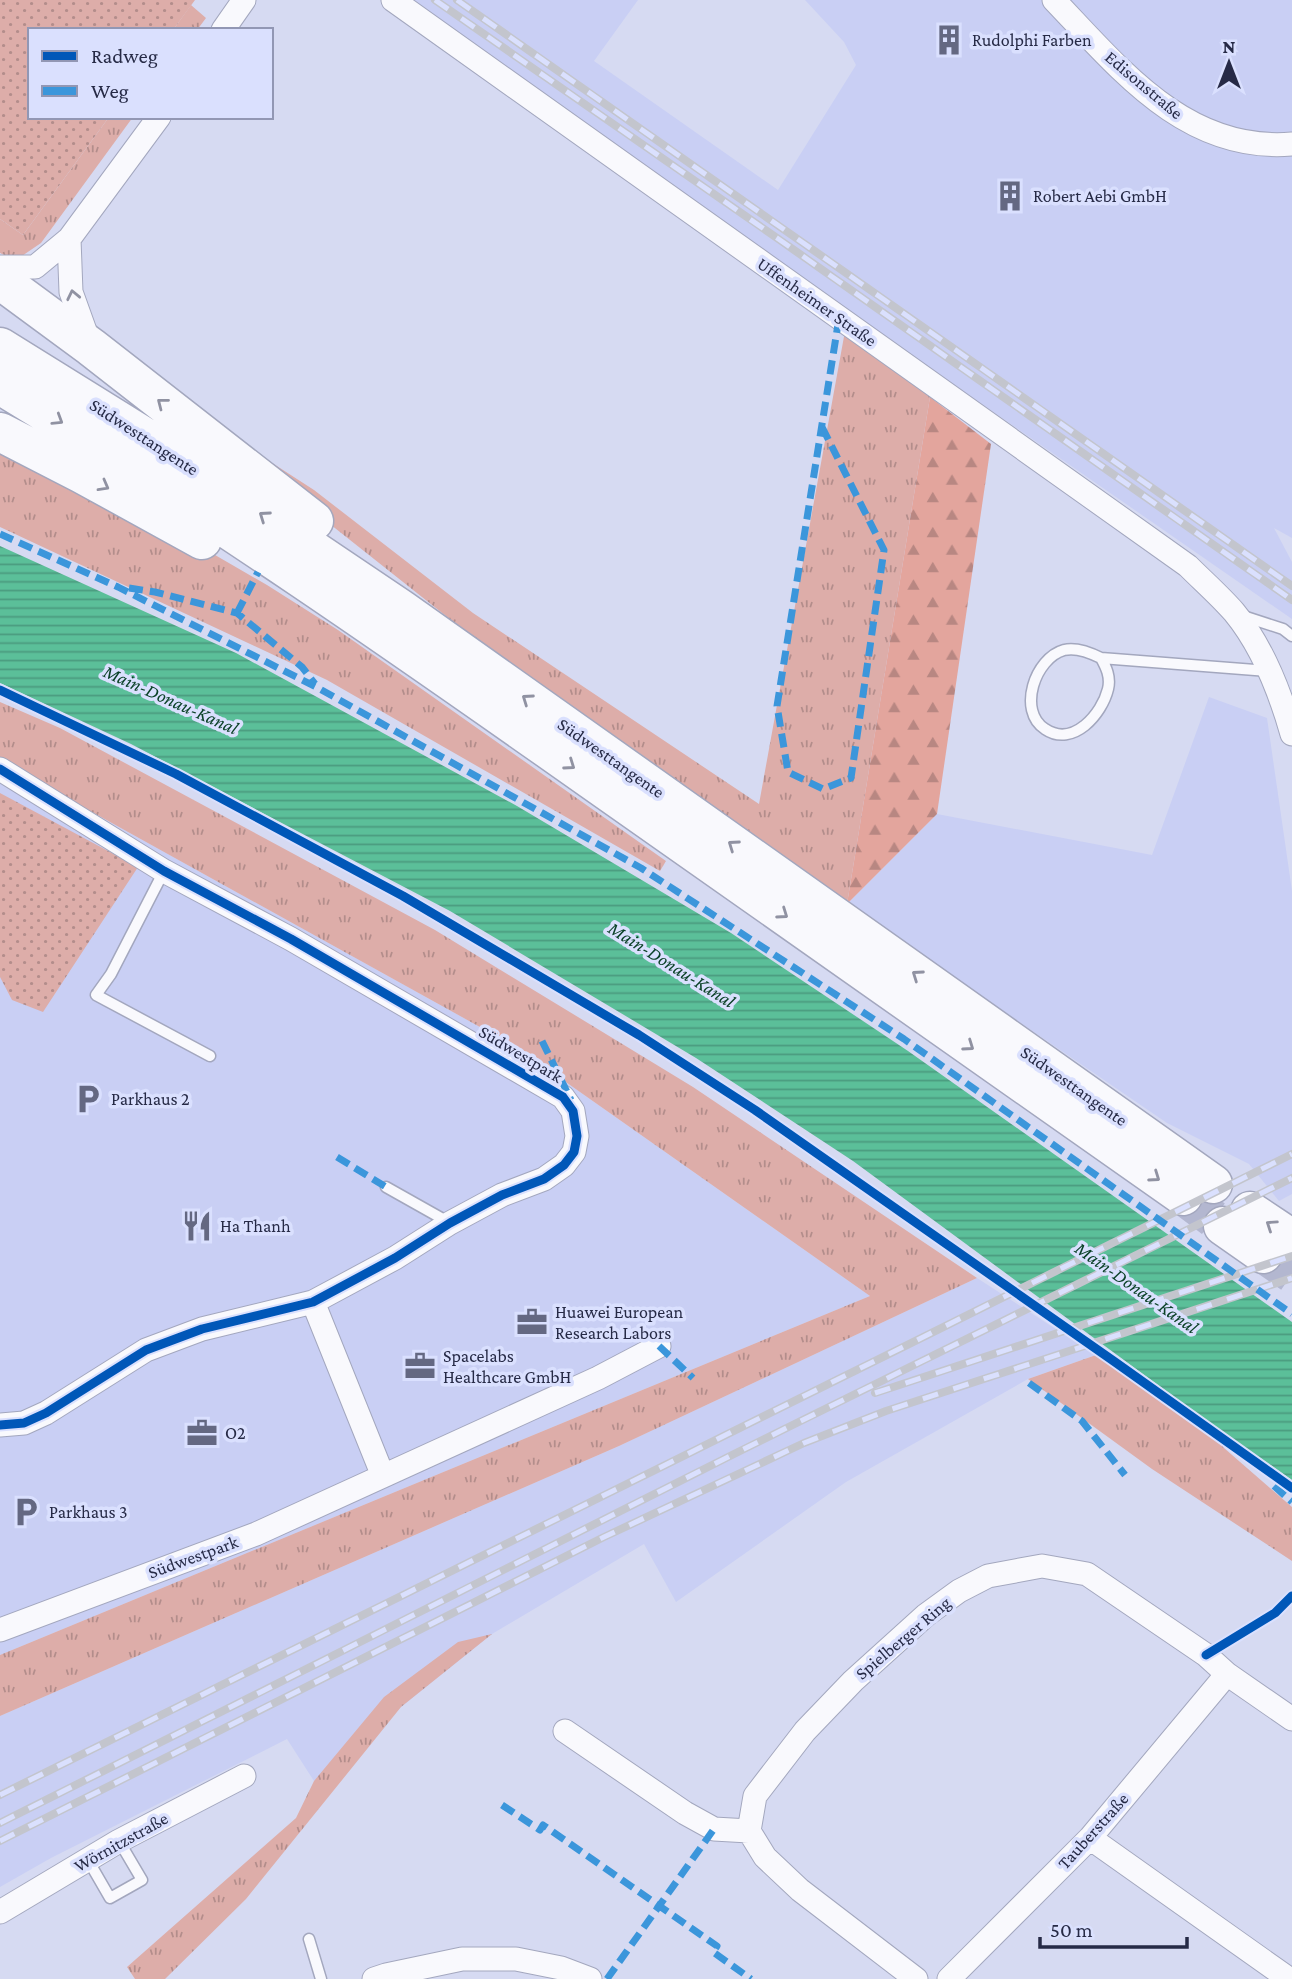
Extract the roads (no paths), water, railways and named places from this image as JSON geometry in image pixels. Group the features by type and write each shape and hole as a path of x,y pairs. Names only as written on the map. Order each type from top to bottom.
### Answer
{"highway":[{"path":"0,280 91,347 354,552 401,609"},
{"name":"Südwesttangente","path":"0,347 156,444 401,609 1198,1190 219,523 0,385"},
{"path":"0,432 93,479 258,572 415,655"},
{"path":"1237,1218 1278,1246"}],"street":[{"path":"224,28 244,0"},
{"name":"Uffenheimer Straße","path":"393,0 1188,566 1235,613 1258,648 1283,703 1292,734"},
{"name":"Edisonstraße","path":"1055,0 1117,67 1183,120 1204,130 1245,142 1292,144"},
{"path":"0,267 34,267 69,239 158,119"},
{"path":"69,239 71,292 91,347"},
{"name":"Südwestpark","path":"0,769 164,871 291,939 563,1097 573,1111 577,1136 575,1153 564,1165 544,1179 502,1195 450,1223 396,1258 313,1301 202,1329 146,1350 46,1413 24,1423 0,1425"},
{"path":"313,1301 383,1476"},
{"name":"Südwestpark","path":"0,1630 256,1534 598,1378 659,1346"},
{"name":"Spielberger Ring","path":"749,1831 755,1796 805,1731 853,1681 926,1615 958,1591 988,1576 1042,1566 1087,1574 1206,1655 1227,1674 1292,1719"},
{"name":"Tauberstraße","path":"949,1979 1090,1838 1227,1674"},
{"path":"565,1731 685,1813 714,1829 749,1831 765,1857 800,1890 916,1979"},
{"name":"Wörnitzstraße","path":"0,1912 119,1841 244,1776"},
{"path":"1090,1838 1289,1979"},
{"path":"374,1979 463,1959 516,1959 561,1968 590,1979"}],"lane":[{"name":"Uffenheimer Straße","path":"1235,613 1283,629 1292,636"},
{"path":"1101,658 1108,670 1108,688 1091,721 1075,732 1058,735 1044,729 1032,715 1030,700 1040,670 1052,657 1064,650 1091,653 1101,658 1269,671"},
{"path":"164,871 111,974 94,997 210,1056"},
{"path":"386,1187 450,1223"},
{"path":"88,1860 110,1898 142,1880 119,1841"},
{"path":"309,1939 321,1979"}],"water":[{"name":"Main-Donau-Kanal","path":"0,546 236,653 517,806 731,933 908,1051 1292,1322 1292,1480 1222,1432 853,1161 696,1058 450,911 131,744 0,683"}],"tunnel":[{"path":"1183,1196 1223,1226"},
{"path":"1263,1254 1292,1274"}],"railway":[{"path":"435,0 1292,600"},
{"path":"457,0 1292,586"},
{"path":"0,1795 1292,1154"},
{"path":"0,1823 734,1454 1292,1178"},
{"path":"875,1393 1292,1256"},
{"path":"0,1841 604,1537 804,1443 886,1411 1292,1278"}],"place":[{"name":"Rudolphi Farben","path":"949,40"},
{"name":"Robert Aebi GmbH","path":"1010,196"},
{"name":"Parkhaus 2","path":"88,1099"},
{"name":"Ha Thanh","path":"197,1226"},
{"name":"Huawei European Research Labors","path":"532,1322"},
{"name":"Spacelabs Healthcare GmbH","path":"420,1366"},
{"name":"O2","path":"202,1433"},
{"name":"Parkhaus 3","path":"26,1512"}]}
